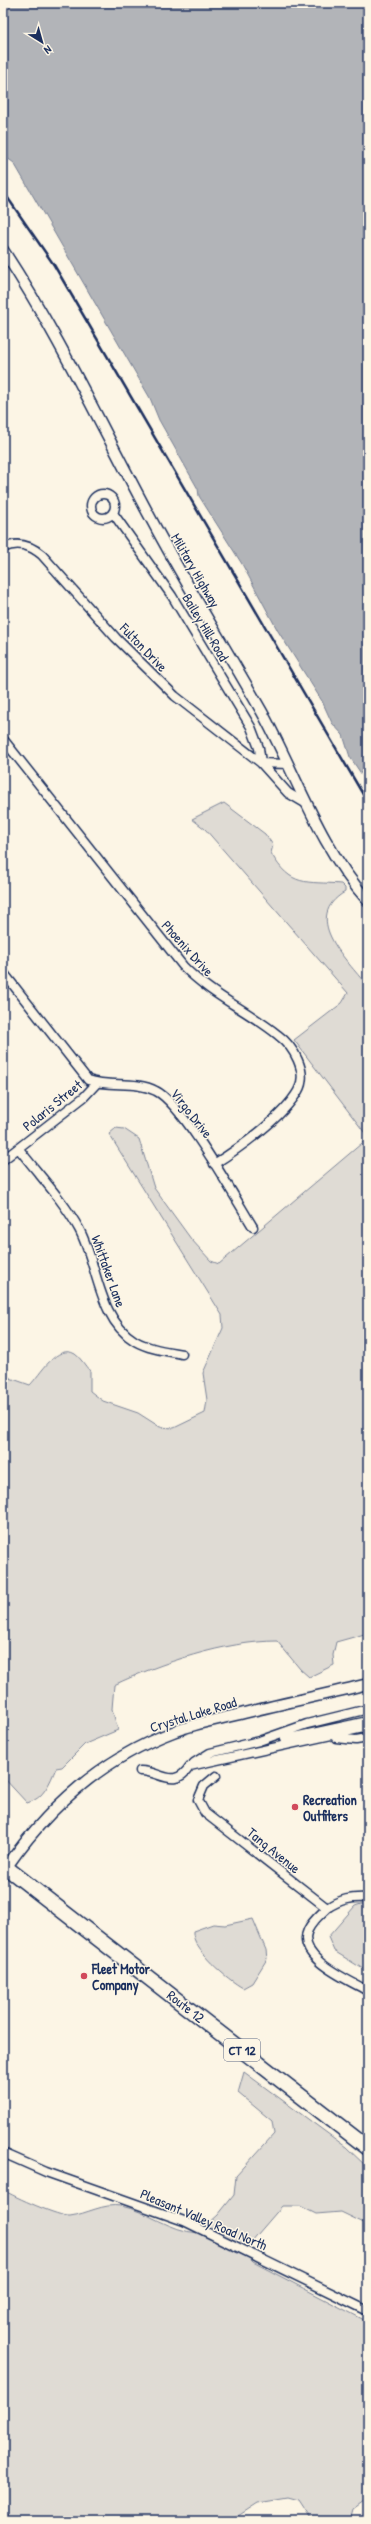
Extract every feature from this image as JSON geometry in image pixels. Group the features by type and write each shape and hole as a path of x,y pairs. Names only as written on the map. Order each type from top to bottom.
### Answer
{"highway":[{"name":"Route 12","path":"4,1868 368,2148"}],"street":[{"name":"Military Highway","path":"3,250 75,375 151,518 263,714 305,803 334,858 347,878 368,901"},
{"name":"Bailey Hill Road","path":"113,513 172,596 252,727 259,748 261,763"},
{"name":"Fulton Drive","path":"3,548 17,544 33,548 42,555 152,674 175,696 261,763 288,794 305,803"},
{"name":"Phoenix Drive","path":"3,739 183,966 214,993 278,1035 297,1058 301,1075 299,1090 291,1100 248,1140 214,1164"},
{"path":"261,763 287,764"},
{"path":"3,972 88,1080 97,1083"},
{"name":"Virgo Drive","path":"97,1083 144,1086 158,1091 186,1121 253,1227"},
{"name":"Polaris Street","path":"3,1160 84,1097 97,1083"},
{"name":"Whittaker Lane","path":"19,1149 79,1230 91,1254 114,1322 136,1342 156,1349 182,1354"},
{"name":"Crystal Lake Road","path":"4,1868 39,1825 69,1795 95,1774 143,1745 174,1732 206,1722 368,1684"},
{"path":"140,1771 150,1772 169,1779 183,1774 190,1766 210,1753 259,1741 307,1724 368,1709"},
{"path":"190,1766 209,1758 301,1734 368,1721"},
{"path":"313,1740 368,1728"},
{"path":"190,1766 297,1741 368,1738"},
{"name":"Tang Avenue","path":"216,1776 204,1786 198,1800 205,1813 326,1908"},
{"path":"368,1898 350,1897 338,1901 326,1908 308,1930 306,1944 315,1959 368,1991"},
{"name":"Pleasant Valley Road North","path":"3,2153 46,2172 150,2207 202,2229 368,2311"}],"shaded area":[{"path":"3,3 368,3 368,784 350,757 343,735 332,723 322,701 278,631 242,564 199,496 198,489 159,420 150,398 14,163 3,155"},
{"path":"224,803 265,834 273,845 271,853 285,872 300,880 341,884 345,888 345,892 333,902 327,913 327,925 331,937 338,949 364,982 368,982 368,1137 294,1040 342,1003 348,993 205,829 192,819"},
{"path":"116,1128 124,1129 139,1139 154,1188 191,1239 211,1261 219,1264 368,1138 368,1633 336,1642 333,1655 334,1665 309,1677 300,1669 277,1641 257,1642 215,1649 172,1661 114,1685 112,1709 118,1730 85,1744 62,1767 56,1768 49,1784 42,1794 33,1801 27,1803 3,1777 3,1369 10,1378 30,1385 55,1356 68,1352 75,1354 90,1371 90,1391 103,1401 138,1413 160,1427 174,1428 205,1413 207,1400 203,1373 223,1328 222,1315 109,1134"},
{"path":"361,1904 368,1905 368,1972 334,1951 328,1937 355,1906"},
{"path":"253,1919 266,1950 267,1959 252,1983 243,1988 220,1971 204,1955 194,1938 193,1931 213,1924 225,1925"},
{"path":"244,2072 346,2147 368,2168 368,2225 341,2212 316,2214 300,2206 282,2206 251,2242 245,2253 253,2262 368,2322 368,2499 353,2510 350,2521 312,2521 299,2501 288,2498 258,2503 238,2516 218,2521 3,2521 3,2190 37,2206 64,2215 76,2215 101,2207 114,2205 140,2212 178,2229 198,2233 218,2215 234,2195 236,2176 274,2134 272,2121 238,2093"}],"railway":[{"path":"3,191 54,265 368,803"}],"place":[{"name":"Recreation Outfiters","path":"295,1807"},
{"name":"Fleet Motor Company","path":"84,1976"}]}
